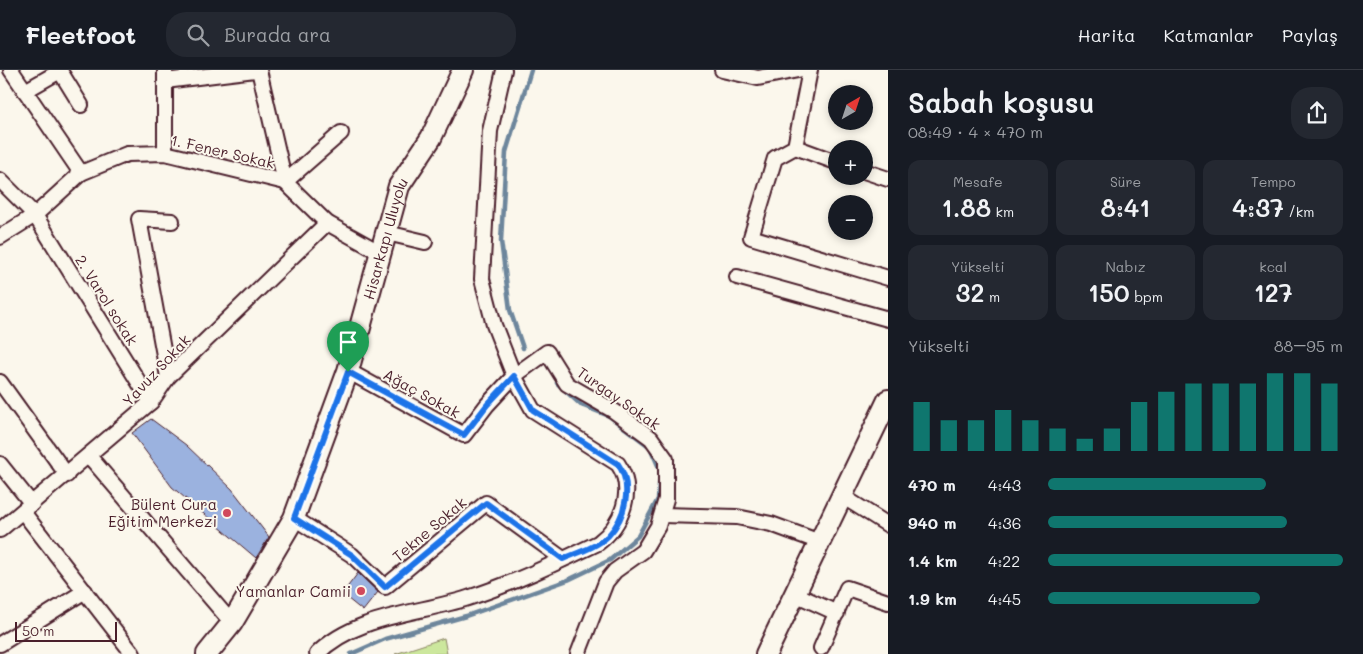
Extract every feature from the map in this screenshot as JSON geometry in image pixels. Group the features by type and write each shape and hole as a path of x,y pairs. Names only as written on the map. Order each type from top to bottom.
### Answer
{"street":[{"path":"11,70 81,173"},
{"path":"165,153 165,76 255,70"},
{"path":"259,70 285,182 327,223 381,253"},
{"name":"Hisarkapı Uluyolu","path":"208,654 232,623 294,518 348,372 399,186 431,138 463,70"},
{"path":"317,654 341,635 359,627 468,598 598,543 608,536 625,504 627,485 624,472 618,464 533,410 514,376 494,325 482,279 490,131 504,70"},
{"path":"722,70 758,78 798,70"},
{"path":"795,147 810,70"},
{"path":"25,91 60,71 81,105"},
{"path":"285,182 341,133"},
{"path":"828,159 795,147 775,158 751,237 888,278"},
{"name":"1. Fener Sokak","path":"0,237 34,215 81,173 127,154 165,153 285,182"},
{"path":"873,174 888,179"},
{"name":"2. Varol sokak","path":"0,180 34,215 151,402"},
{"path":"168,377 139,219 172,221"},
{"name":"Yavuz Sokak","path":"0,530 151,402 168,377 327,223"},
{"path":"387,233 425,242"},
{"path":"737,277 888,320"},
{"name":"Turgay Sokak","path":"514,376 546,352 567,384 614,411 651,438 666,459 666,499 658,526 643,552 615,571 606,582 578,654"},
{"name":"Ağaç Sokak","path":"348,372 464,435 487,405 514,376"},
{"path":"0,382 66,475"},
{"path":"766,654 888,400"},
{"path":"89,456 232,623"},
{"path":"0,464 85,591 133,654"},
{"path":"842,496 888,525"},
{"name":"Tekne Sokak","path":"294,518 352,555 385,587 486,503 563,559"},
{"path":"662,515 737,517 771,524 820,542"},
{"path":"821,648 847,588 888,602"},
{"path":"0,644 85,591"},
{"path":"795,594 837,613"}],"green space":[{"path":"444,638 447,654 395,654"}],"building":[{"name":"Bülent Cura Eğitim Merkezi","path":"151,419 186,445 232,489 269,537 256,558 172,487 132,433"},
{"name":"Yamanlar Camii","path":"358,573 378,592 363,611 342,594"}],"waterway":[{"path":"523,348 510,310 501,241 506,152 531,70"},
{"path":"351,654 385,639 466,616 568,580 610,560 638,536 658,499 660,470 650,447 609,416 581,405 557,383"}],"place":[{"name":"Bülent Cura Eğitim Merkezi","path":"227,513"},
{"name":"Yamanlar Camii","path":"361,591"}],"route":[{"path":"348,372 464,435 487,405 514,376 533,410 618,464 624,472 627,485 625,504 608,536 598,543 563,559 486,503 385,587 352,555 294,518 348,372"}]}
